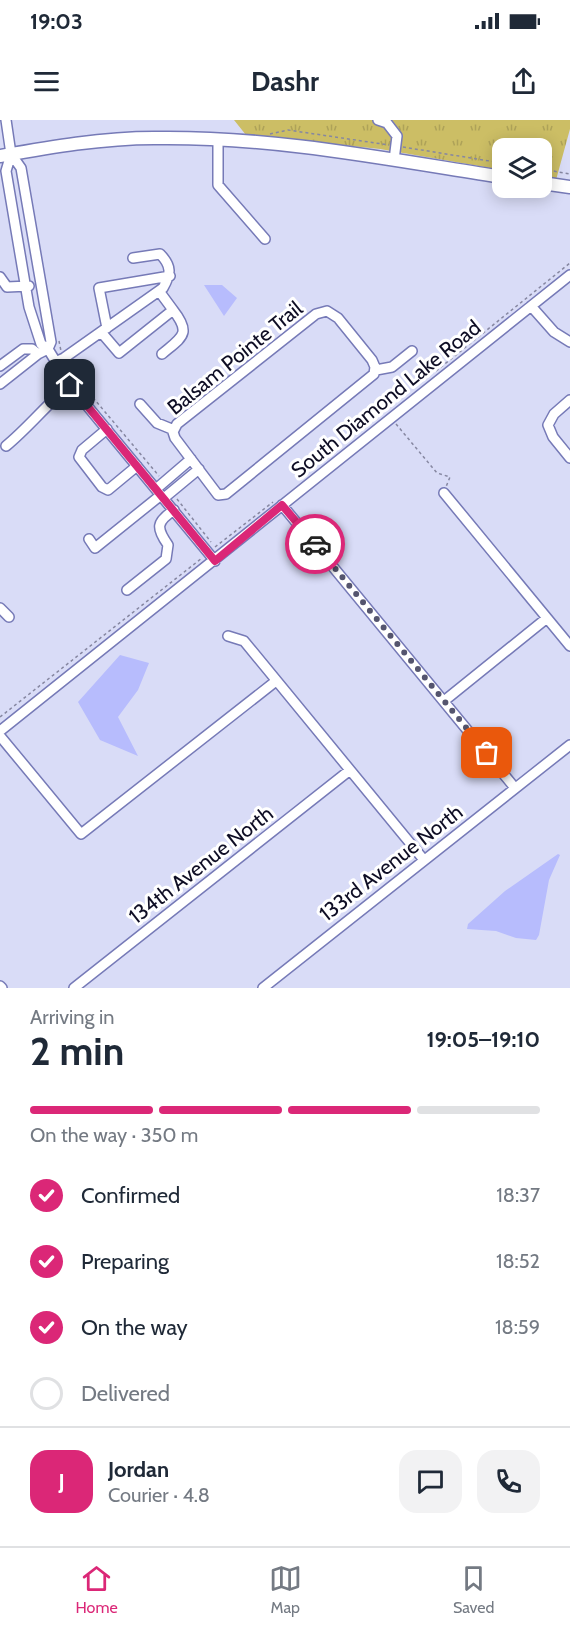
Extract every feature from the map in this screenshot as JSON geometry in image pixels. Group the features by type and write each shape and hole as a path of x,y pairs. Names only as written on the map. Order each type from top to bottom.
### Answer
{"main road":[{"path":"6,155 102,141 152,138 218,139 394,160 492,175"},
{"path":"552,184 570,187"}],"street":[{"path":"6,120 6,171 26,286 35,329 41,344 60,360 70,385 137,466 163,493 215,561"},
{"path":"378,120 387,123 397,136 394,160"},
{"path":"218,139 218,185 265,239"},
{"path":"0,384 38,354 48,350 51,342 21,168 6,155"},
{"path":"0,205 26,202"},
{"path":"60,360 159,291 170,276 168,262 160,254 133,258"},
{"name":"South Diamond Lake Road","path":"0,731 215,561 280,502 392,418 570,275"},
{"path":"170,276 99,288 104,330 119,353 173,310"},
{"path":"0,277 7,287 41,285"},
{"path":"159,291 180,319 184,332 183,337 162,354"},
{"path":"531,306 554,332 570,342"},
{"name":"Balsam Pointe Trail","path":"321,312 330,312 338,318 372,360 375,370 369,380 224,495 217,494 175,438 174,430 180,420 321,312"},
{"path":"0,366 22,349 32,349 38,354"},
{"path":"375,370 392,368 412,351"},
{"path":"6,446 32,424 41,409 70,385"},
{"path":"570,400 554,414 548,425 553,437 570,458"},
{"path":"140,404 157,423 174,430"},
{"path":"107,429 82,450 79,457 102,487 108,490 137,466"},
{"path":"163,493 164,482 191,459"},
{"path":"88,539 95,548 163,493 199,469"},
{"path":"444,493 570,646"},
{"path":"280,502 515,788"},
{"path":"127,590 166,559 168,545 158,531 157,525 161,519 174,510"},
{"path":"0,608 9,617"},
{"path":"444,701 547,618"},
{"path":"228,636 244,640 424,860"},
{"path":"0,736 81,834 276,681"},
{"name":"133rd Avenue North","path":"263,988 570,745"},
{"name":"134th Avenue North","path":"74,988 350,770"}],"path":[{"path":"257,142 273,132 288,130 492,161"},
{"path":"552,171 570,174"},
{"path":"430,376 570,263"},
{"path":"59,339 60,360 164,482"},
{"path":"392,418 437,473 450,477 444,493"},
{"path":"163,493 204,531 214,548 280,502"},
{"path":"0,717 208,553"}],"green space":[{"path":"234,120 570,120 570,129 556,180 552,179 552,138 492,138 492,168 380,149 246,135"}],"water":[{"path":"204,285 222,285 237,298 224,316"},
{"path":"120,655 149,663 138,690 118,717 138,756 100,740 78,702"},
{"path":"558,854 560,855 549,880 539,935 536,940 516,938 496,931 467,929 468,924 505,891"}],"way so far":[{"path":"315,544 487,753"}],"route":[{"path":"70,385 215,561 282,505 315,544"}]}
